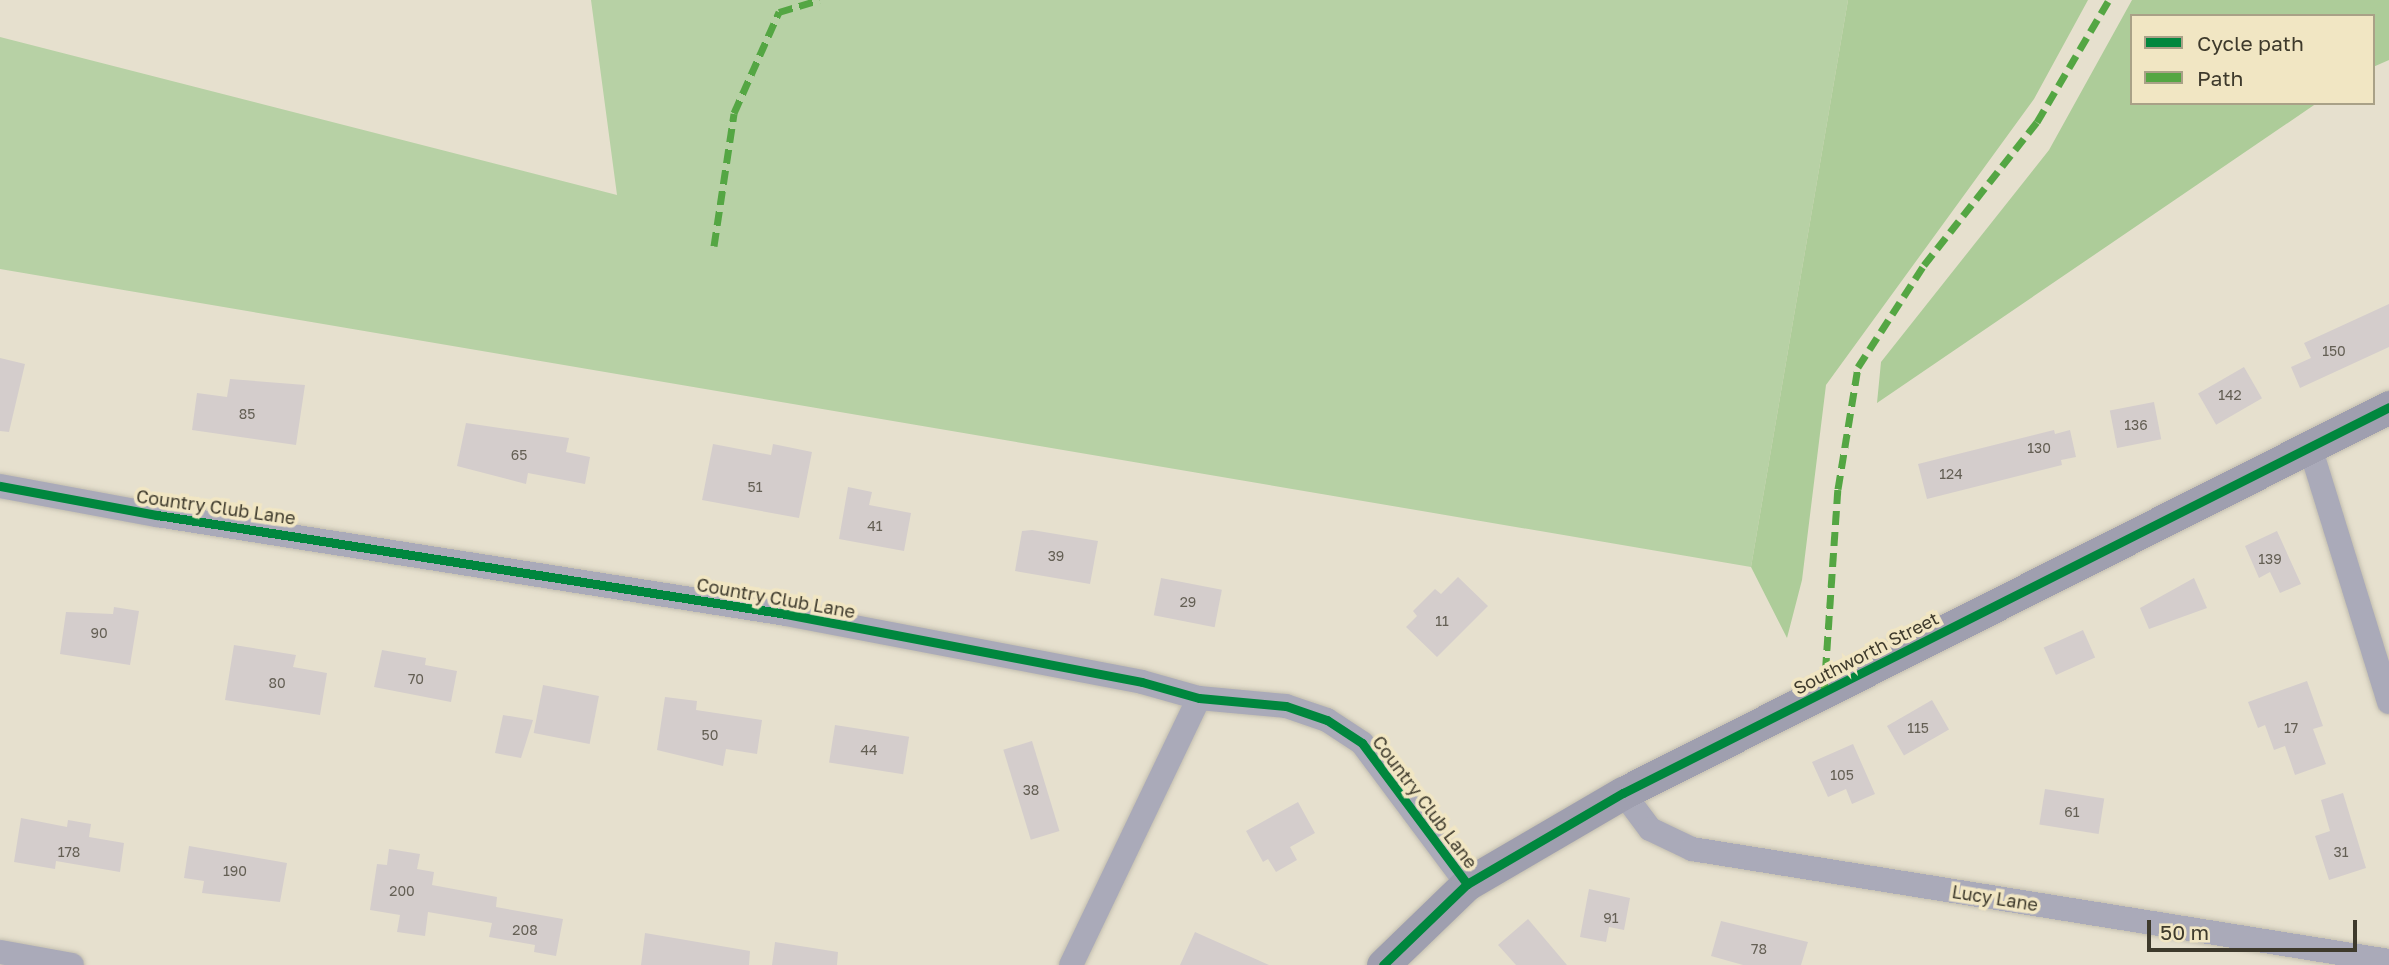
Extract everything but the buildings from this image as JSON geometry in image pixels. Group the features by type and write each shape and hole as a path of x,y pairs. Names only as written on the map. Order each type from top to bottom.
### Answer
{"street":[{"name":"Southworth Street","path":"1383,965 1467,884 1623,793 2389,407"},
{"path":"2310,447 2389,702"},
{"name":"Country Club Lane","path":"0,486 786,614 1142,682 1199,698 1286,706 1345,730 1378,760 1467,884"},
{"path":"1071,965 1199,698"},
{"name":"Lucy Lane","path":"1623,793 1650,829 1692,849 2389,961"},
{"path":"0,952 72,965"}],"green space":[{"path":"591,0 1848,0 1751,567 0,269 0,37 617,195"},
{"path":"1848,0 2088,0 2034,99 1826,385 1802,580 1787,638 1751,567"},
{"path":"2132,0 2389,0 2389,60 2375,66 2375,14 2130,14 2130,105 2314,105 1877,403 1881,362 2049,150"}],"marked path":[{"path":"714,246 734,113 779,12 819,0"},
{"path":"1824,692 1838,489 1858,367 1924,265 2037,122 2109,0"}],"cycle path":[{"path":"1383,965 1467,884 1623,793 2389,407"},
{"path":"0,486 157,515 786,614 1142,682 1199,698 1286,706 1327,720 1362,743 1467,884"}]}
